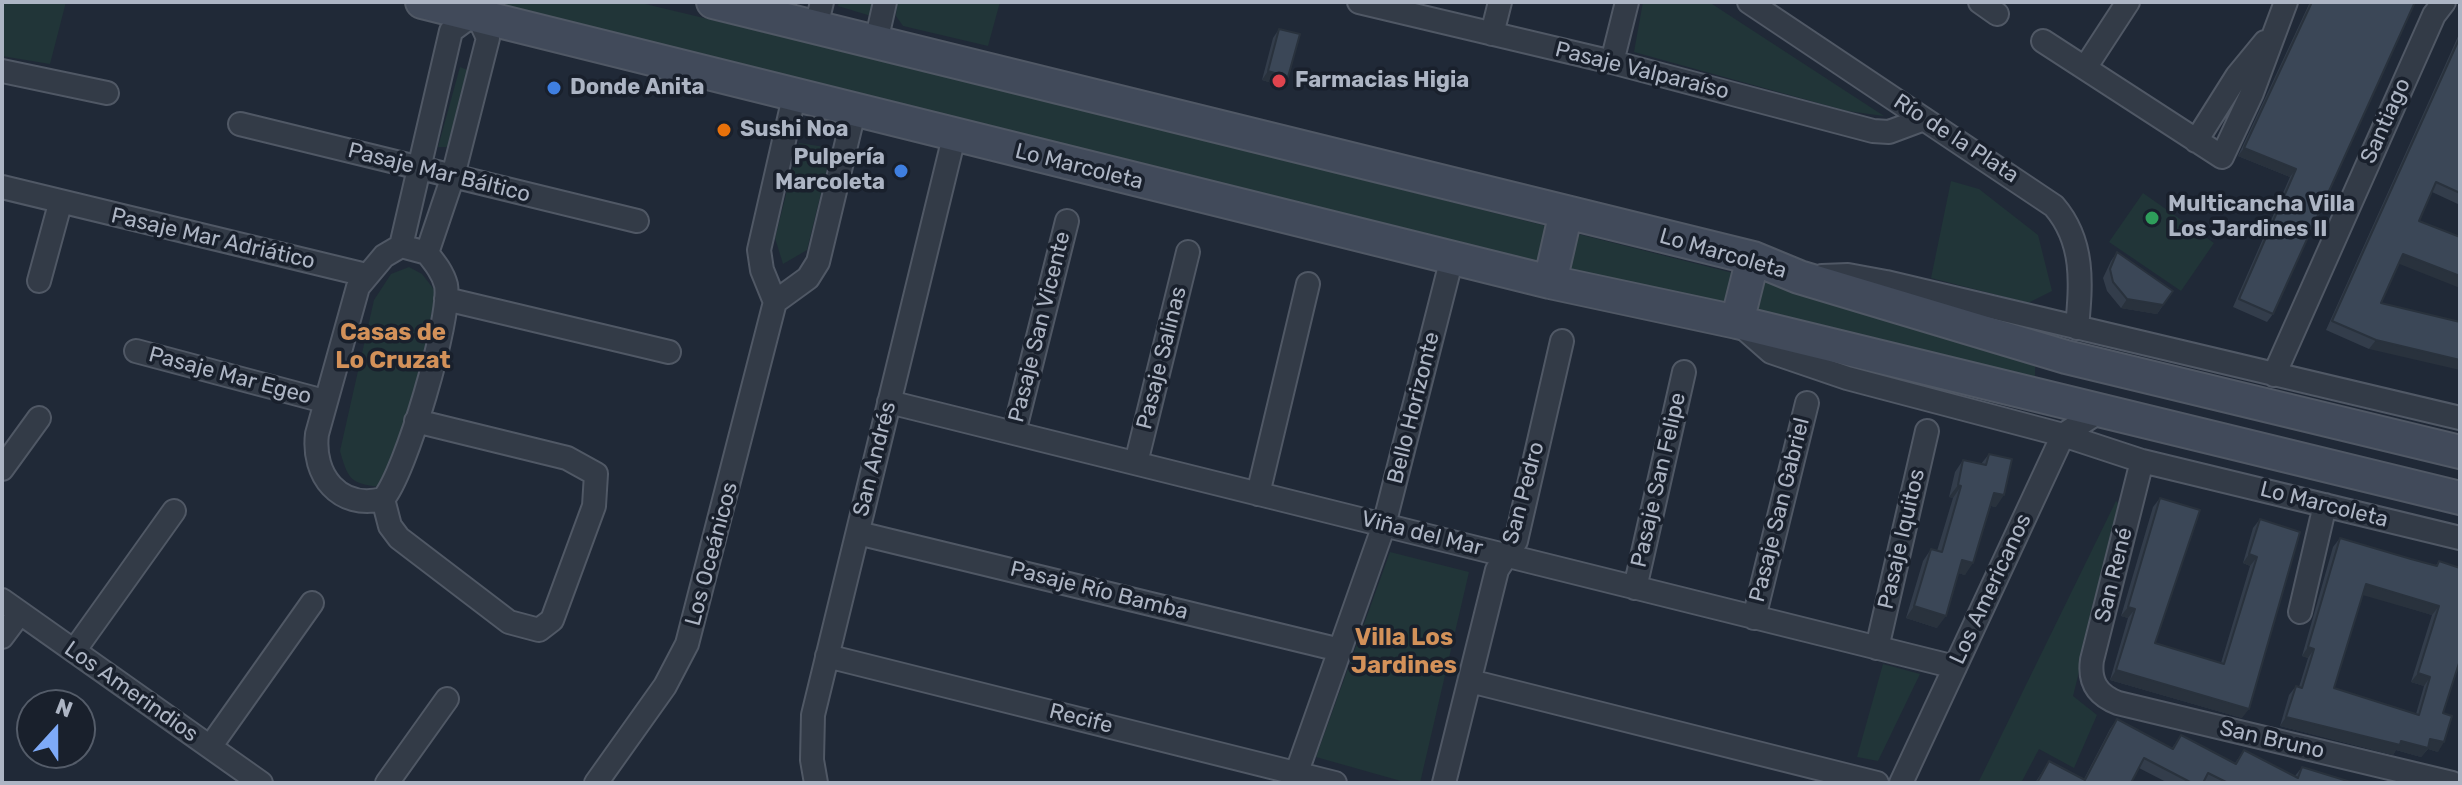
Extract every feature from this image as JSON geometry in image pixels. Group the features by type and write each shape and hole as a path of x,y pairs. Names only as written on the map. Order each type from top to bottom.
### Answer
{"main road":[{"name":"Lo Marcoleta","path":"422,2 476,8 794,97 954,137 1550,282 1737,322 2460,498"},
{"name":"Lo Marcoleta","path":"713,2 819,15 876,42 1753,258 1799,277 2066,357 2460,452"},
{"path":"1550,282 1566,212"},
{"path":"1737,322 1753,258"}],"street":[{"path":"876,42 885,2"},
{"path":"1492,34 1500,2"},
{"path":"1612,62 1627,2"},
{"name":"Río de la Plata","path":"1749,2 2042,196 2062,216 2073,238 2080,265 2077,328"},
{"path":"2085,68 2128,2"},
{"path":"2043,41 2222,157 2252,93 2286,2"},
{"name":"Santiago","path":"2274,375 2434,15 2444,2"},
{"name":"Pasaje Valparaíso","path":"1366,3 1612,62 1873,131 1889,132 1924,119"},
{"path":"401,246 427,253 446,286 446,299 400,472 383,499 367,503 351,500 329,486 321,476 315,450 324,401 358,287 384,256 401,246 422,169 451,31 476,8 488,38 453,176 427,253"},
{"path":"2196,141 2237,76 2271,36"},
{"path":"2,71 107,93"},
{"path":"794,97 759,250 762,270 775,302 808,278 818,262 854,112"},
{"name":"Pasaje Mar Báltico","path":"240,124 637,221"},
{"name":"San Andrés","path":"816,783 811,737 827,656 954,137"},
{"name":"Pasaje Mar Adriático","path":"2,187 60,204 366,275"},
{"path":"39,281 60,204"},
{"name":"Pasaje San Vicente","path":"1014,433 1067,221"},
{"name":"Pasaje Salinas","path":"1136,463 1188,252"},
{"name":"Bello Horizonte","path":"1295,778 1384,525 1452,258"},
{"name":"Lo Marcoleta","path":"1799,277 1848,275 2460,418"},
{"path":"1258,494 1308,284"},
{"path":"446,299 669,352"},
{"name":"Los Oceánicos","path":"596,783 665,686 687,644 775,302"},
{"name":"Lo Marcoleta","path":"1737,322 1771,352 1847,378 2063,435 2142,461 2460,538"},
{"name":"San Pedro","path":"1444,783 1497,570 1516,541 1562,341"},
{"name":"Pasaje Mar Egeo","path":"136,351 324,401"},
{"name":"Pasaje San Felipe","path":"1635,588 1684,372"},
{"name":"Viña del Mar","path":"889,402 1955,667"},
{"name":"Pasaje San Gabriel","path":"1754,618 1807,403"},
{"path":"2063,435 2100,411"},
{"path":"2,469 39,418"},
{"path":"383,499 390,526 399,538 509,622 539,630 560,607 594,506 596,474 567,458 416,421"},
{"name":"Pasaje Iquitos","path":"1877,648 1927,431"},
{"name":"Los Americanos","path":"1901,783 2063,435"},
{"name":"San René","path":"2096,688 2092,660 2142,461"},
{"path":"2300,612 2325,505"},
{"path":"74,651 174,511"},
{"name":"Pasaje Río Bamba","path":"858,533 1340,650"},
{"path":"210,747 312,603"},
{"path":"2,637 11,607"},
{"name":"Los Amerindios","path":"11,607 261,783"},
{"name":"Recife","path":"827,656 1295,778 1335,783"},
{"path":"1470,681 1877,783"},
{"name":"San Bruno","path":"2096,688 2118,703 2452,783"},
{"path":"387,783 447,699"}],"green space":[{"path":"2,2 66,2 50,64 2,56"},
{"path":"457,2 637,2 1038,98 2035,349 2035,387"},
{"path":"839,2 875,2 871,16 838,6"},
{"path":"897,2 1000,2 988,46 903,26 896,16"},
{"path":"1643,2 1709,2 1884,116 1847,111 1634,52"},
{"path":"460,67 470,71 452,147 438,147"},
{"path":"799,143 832,148 807,250 783,264 775,238"},
{"path":"1951,181 1979,189 2038,235 2052,291 2028,303 1931,278"},
{"name":"Multicancha Villa Los Jardines II","path":"2143,193 2214,243 2181,291 2109,242"},
{"path":"409,267 422,274 436,292 402,454 385,488 354,480 346,470 340,451 374,300 391,274"},
{"path":"2116,501 2121,506 2073,696 2097,715 2074,768 2039,749 2021,783 1978,783"},
{"path":"1390,552 1469,572 1420,783 1408,783 1316,757"},
{"path":"1883,664 1920,674 1878,761 1857,757"}],"building":[{"path":"2312,2 2415,2 2273,314 2239,299 2296,169 2244,148"},
{"path":"1279,29 1300,34 1288,77 1268,71"},
{"path":"2460,37 2460,193 2436,182 2419,221 2460,237 2460,276 2403,254 2381,303 2460,322 2460,360 2376,340 2332,321"},
{"path":"2117,252 2173,291 2163,305 2127,299 2113,282 2110,269"},
{"path":"1989,454 2012,459 2004,495 1994,493 1973,563 1962,560 1946,616 1914,606 1931,549 1942,552 1961,486 1958,485 1963,460 1986,465"},
{"path":"2160,498 2200,510 2155,643 2224,664 2257,557 2249,554 2260,519 2300,532 2249,709 2116,670 2135,609 2128,607"},
{"path":"2340,538 2437,566 2439,561 2460,568 2460,660 2443,713 2452,716 2444,742 2430,739 2428,748 2401,741 2400,745 2286,717 2296,686 2302,688 2314,649 2308,647","holes":["2366,584 2439,606 2418,673 2430,677 2419,715 2334,688"]},
{"path":"2117,719 2173,749 2181,735 2236,764 2244,750 2298,778 2302,767 2354,783 2228,783 2208,773 2203,783 2192,783 2144,758 2131,783 2037,783 2049,761 2085,780"}],"place":[{"name":"Farmacias Higia","path":"1279,81"},
{"name":"Donde Anita","path":"554,88"},
{"name":"Sushi Noa","path":"724,130"},
{"name":"Pulpería Marcoleta","path":"901,171"},
{"name":"Multicancha Villa Los Jardines II","path":"2152,218"}],"district":[{"name":"Casas de Lo Cruzat","path":"393,347"},
{"name":"Villa Los Jardines","path":"1404,652"}]}
